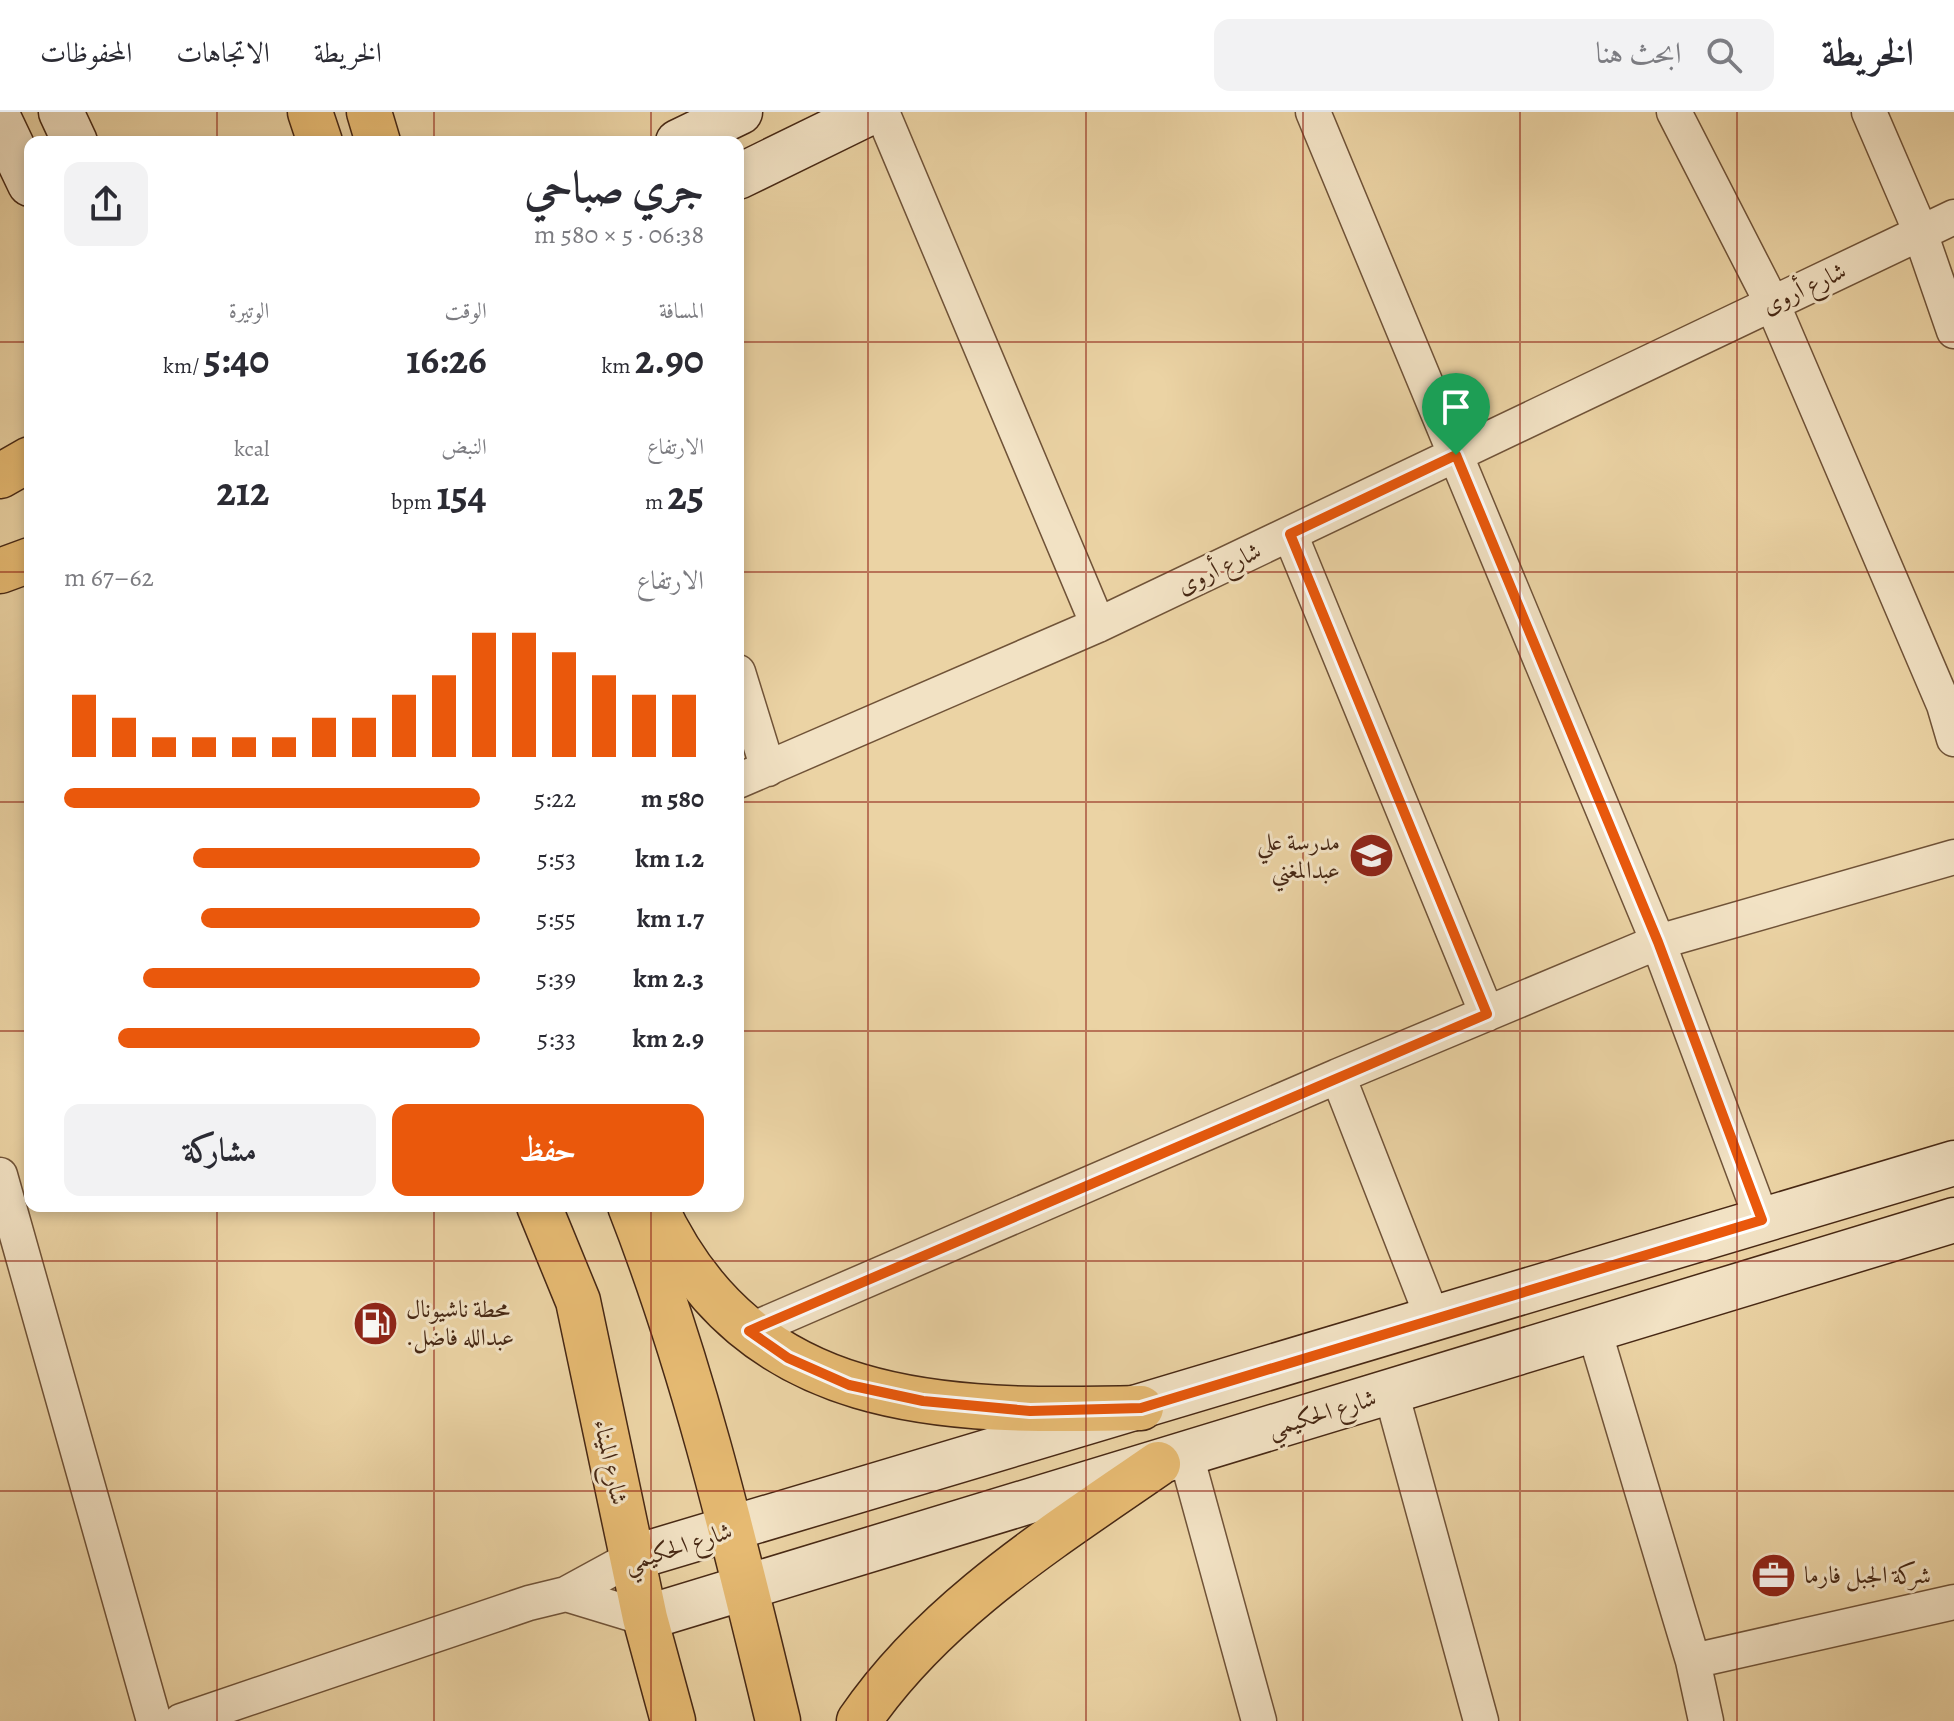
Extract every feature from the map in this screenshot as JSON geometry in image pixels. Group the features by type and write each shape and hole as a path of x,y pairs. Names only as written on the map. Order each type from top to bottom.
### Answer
{"main road":[{"path":"310,112 318,136"},
{"path":"369,112 376,136"},
{"path":"0,476 24,462"},
{"path":"0,571 24,562"},
{"name":"شارع الميناء","path":"541,1212 578,1301 645,1618 673,1721"},
{"path":"632,1212 659,1280"},
{"path":"645,1212 659,1280 730,1530 778,1721"},
{"path":"658,1212 673,1245 704,1289 749,1331 788,1358 849,1385 923,1401 1030,1411 1141,1408"},
{"path":"859,1721 874,1699 946,1622 1028,1554 1172,1460"}],"street":[{"path":"61,112 72,136"},
{"path":"690,136 740,112"},
{"path":"744,174 871,112"},
{"path":"882,112 1098,625"},
{"path":"1313,112 1658,942 1762,1220"},
{"path":"1674,112 1772,303 1944,705 1954,739"},
{"path":"1869,112 1920,233 1954,331"},
{"path":"0,121 24,171"},
{"name":"شارع أروى","path":"753,775 1098,625 1954,217"},
{"path":"1290,534 1487,1014"},
{"path":"744,713 753,775"},
{"path":"749,1331 1338,1076 1658,942 1954,857"},
{"path":"1338,1076 1433,1319"},
{"name":"شارع الحكيمي","path":"566,1594 632,1558 1954,1163"},
{"path":"0,1175 154,1721"},
{"name":"شارع الحكيمي","path":"566,1594 645,1618 1954,1220"},
{"path":"1594,1330 1693,1661 1706,1721"},
{"path":"1391,1392 1481,1721"},
{"path":"1172,1460 1259,1721"},
{"path":"181,1721 529,1603 566,1594"},
{"path":"1693,1661 1954,1602"}],"place":[{"name":"مدرسة علي عبدالمغني","path":"1371,856"},
{"name":"محطة ناشيونال .عبدالله فاضل","path":"375,1323"},
{"name":"شركة الجبل فارما","path":"1773,1575"}],"route":[{"path":"1456,455 1658,942 1762,1220 1141,1408 1030,1411 923,1401 849,1385 788,1358 749,1331 1487,1014 1290,534 1456,455"}]}
